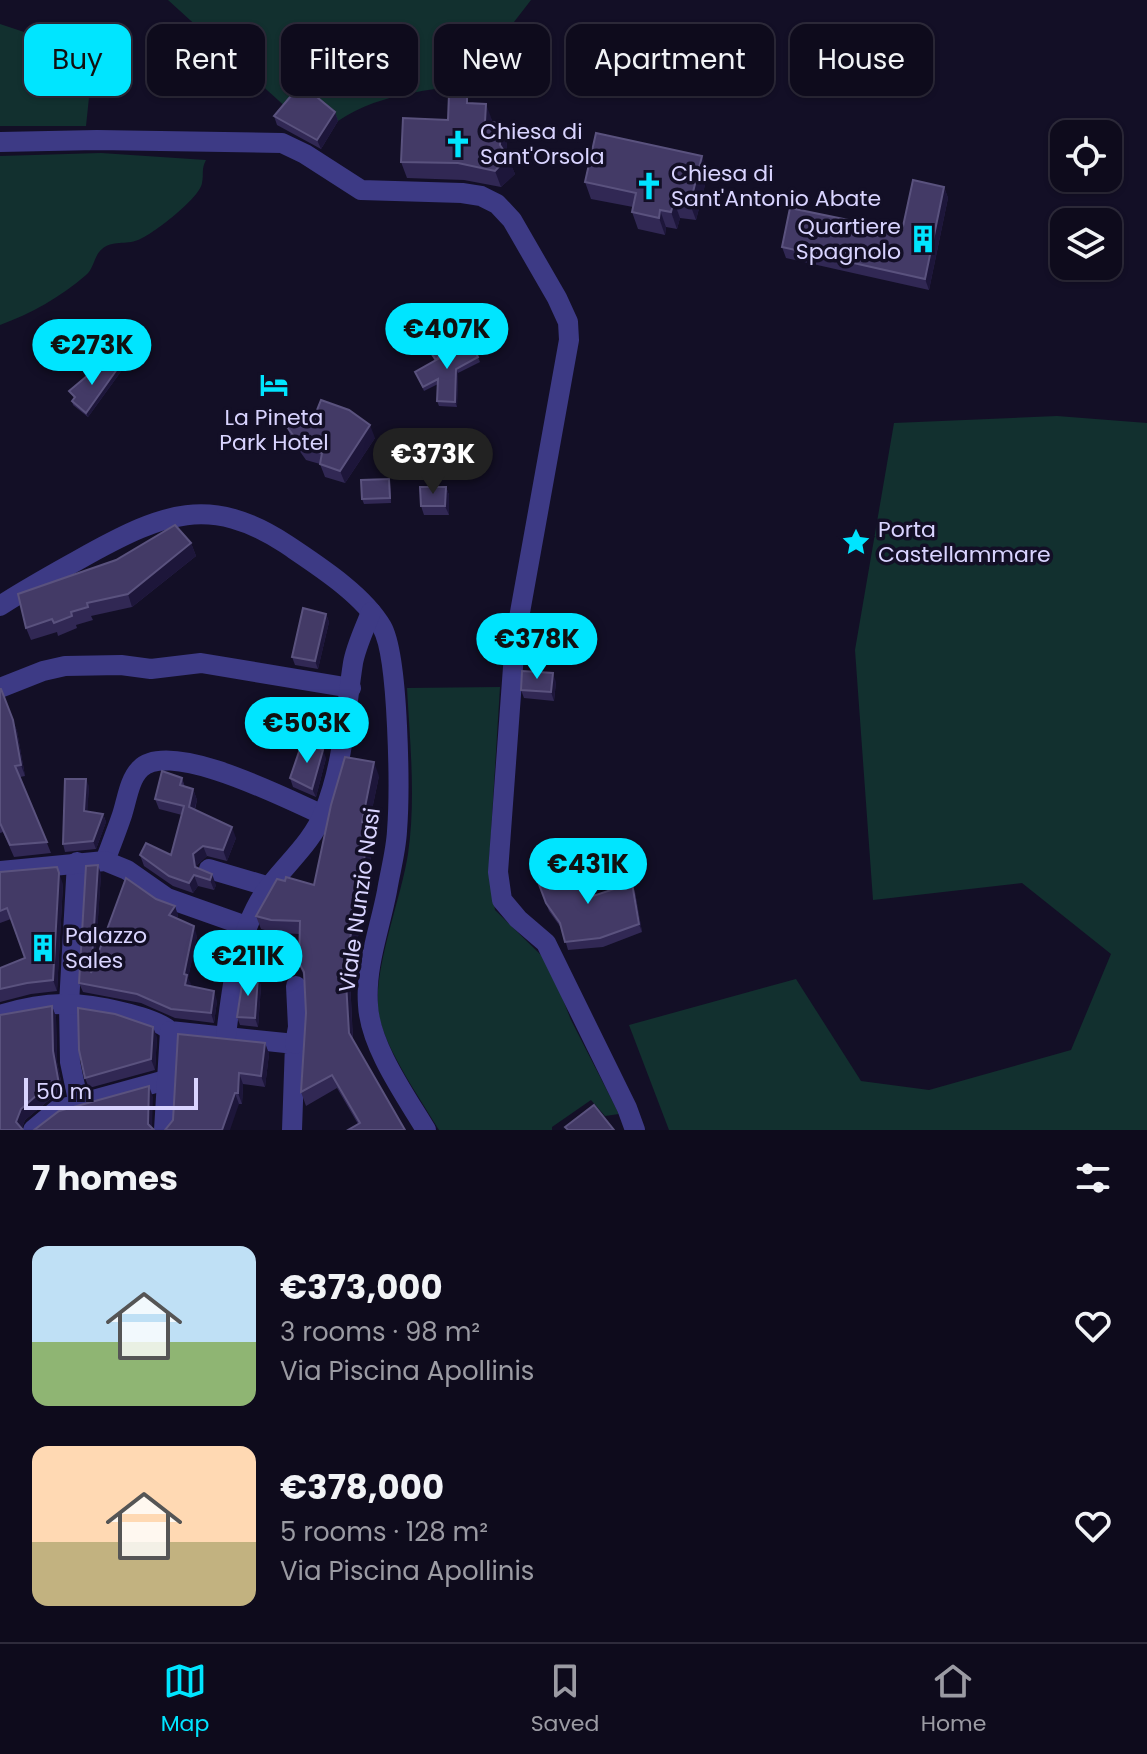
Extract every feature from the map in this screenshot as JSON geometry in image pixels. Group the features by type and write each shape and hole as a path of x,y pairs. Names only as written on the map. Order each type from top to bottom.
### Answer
{"street":[{"path":"0,142 282,143 361,190 481,196 497,204 512,220 568,322 569,340 515,640 498,872 502,900 518,919 546,943 635,1130"},
{"name":"Viale Nunzio Nasi","path":"0,606 140,527 168,517 202,514 241,519 265,530 323,569 371,612 383,629 392,659 398,798 397,834 368,979 368,1006 373,1034 426,1130"},
{"path":"226,1035 232,985 246,926 270,887 323,815 341,760 353,661 371,612"},
{"path":"0,688 65,666 121,665 151,669 201,663 351,688"},
{"path":"105,861 133,777 146,763 158,759 172,759 227,773 323,815"},
{"path":"0,871 105,861 127,870 167,898 246,926"},
{"path":"77,862 69,1004 70,1062 79,1105"},
{"path":"209,869 270,887"},
{"path":"292,1130 298,1027 296,986"},
{"path":"0,1015 23,1008 69,1004 141,1016 163,1024 170,1031 295,1044"},
{"path":"164,1130 170,1031"},
{"path":"33,1130 57,1110 166,1080"}],"green space":[{"path":"168,0 531,0 512,24 434,24 434,89 418,92 418,24 281,24 281,96 398,96 374,103 338,121 289,110 265,88 265,24 194,24"},
{"path":"0,24 24,32 24,96 89,96 86,126 0,126"},
{"path":"101,153 206,160 202,183 185,206 154,231 138,240 106,246 97,255 89,272 66,291 0,325 0,156"},
{"path":"1057,416 1147,423 1147,1130 669,1130 629,1025 796,979 861,1081 929,1090 1071,1050 1111,954 1022,883 873,900 855,650 894,423"},
{"path":"500,687 489,865 495,910 542,956 619,1114 605,1116 591,1100 552,1130 439,1130 389,1044 379,1016 379,979 408,854 412,813 407,688"}],"building":[{"path":"291,96 316,96 335,112 317,140 274,116"},
{"path":"449,96 467,96 467,103 486,104 485,122 501,123 500,145 508,157 495,171 458,163 401,162 403,118 448,120"},
{"name":"Chiesa di Sant'Antonio Abate","path":"596,133 702,156 690,204 674,201 671,212 660,210 659,218 632,212 636,193 585,182"},
{"path":"913,180 944,187 925,279 782,247 790,208 902,231"},
{"path":"475,311 477,313 436,360 423,341"},
{"path":"470,341 478,357 456,369 455,402 437,401 438,379 423,387 415,372"},
{"path":"120,365 86,413 72,401 75,397 69,391 93,371"},
{"path":"321,400 349,410 370,425 340,471 320,464 322,453 302,447 287,427 306,413 315,415"},
{"path":"470,431 482,445 474,474 459,461 460,455 457,454 459,441"},
{"path":"389,479 390,498 362,499 361,480"},
{"path":"420,487 446,487 445,506 421,506"},
{"path":"175,525 191,543 128,594 87,603 88,607 71,612 72,616 26,628 18,594 116,560"},
{"path":"303,608 326,614 315,661 292,657"},
{"path":"522,671 553,673 551,692 521,690"},
{"path":"0,689 13,720 21,765 15,766 47,842 10,845 0,823"},
{"path":"302,743 323,750 312,789 290,778"},
{"path":"345,757 374,762 362,822 368,824 363,871 345,965 349,1033 405,1130 348,1130 360,1123 332,1075 301,1092 306,1013 304,972 299,963 300,921 256,916 277,879 285,881 286,877 314,885"},
{"path":"162,771 182,778 180,785 193,789 189,807 232,827 223,850 203,846 193,854 195,867 212,874 210,880 194,875 189,883 169,876 140,855 146,843 171,855 184,806 155,799"},
{"path":"65,779 86,779 84,811 103,814 93,841 63,844"},
{"path":"98,865 91,973 126,878 156,899 175,906 169,915 194,926 184,974 187,975 185,985 214,991 211,1013 171,1009 137,994 79,983 86,866"},
{"path":"57,867 53,980 0,989 0,968 25,958 7,908 0,911 0,872"},
{"path":"586,868 593,896 632,883 639,924 600,938 565,942 560,923 546,903 537,879"},
{"path":"258,977 255,1018 237,1017 243,978"},
{"path":"52,1006 53,1051 59,1084 45,1088 21,1109 16,1122 23,1130 0,1130 0,1015"},
{"path":"78,1008 115,1014 153,1027 151,1059 85,1078 79,1050"},
{"path":"178,1034 265,1043 261,1076 239,1073 238,1093 235,1093 222,1130 165,1130 173,1120"},
{"path":"149,1086 148,1124 154,1130 34,1130 59,1111"},
{"path":"594,1105 614,1130 568,1130 565,1127"}],"place":[{"name":"Chiesa di Sant'Orsola","path":"458,144"},
{"name":"Chiesa di Sant'Antonio Abate","path":"649,186"},
{"name":"Quartiere Spagnolo","path":"923,239"},
{"name":"La Pineta Park Hotel","path":"274,385"},
{"name":"Porta Castellammare","path":"856,542"},
{"name":"Palazzo Sales","path":"43,948"}]}
